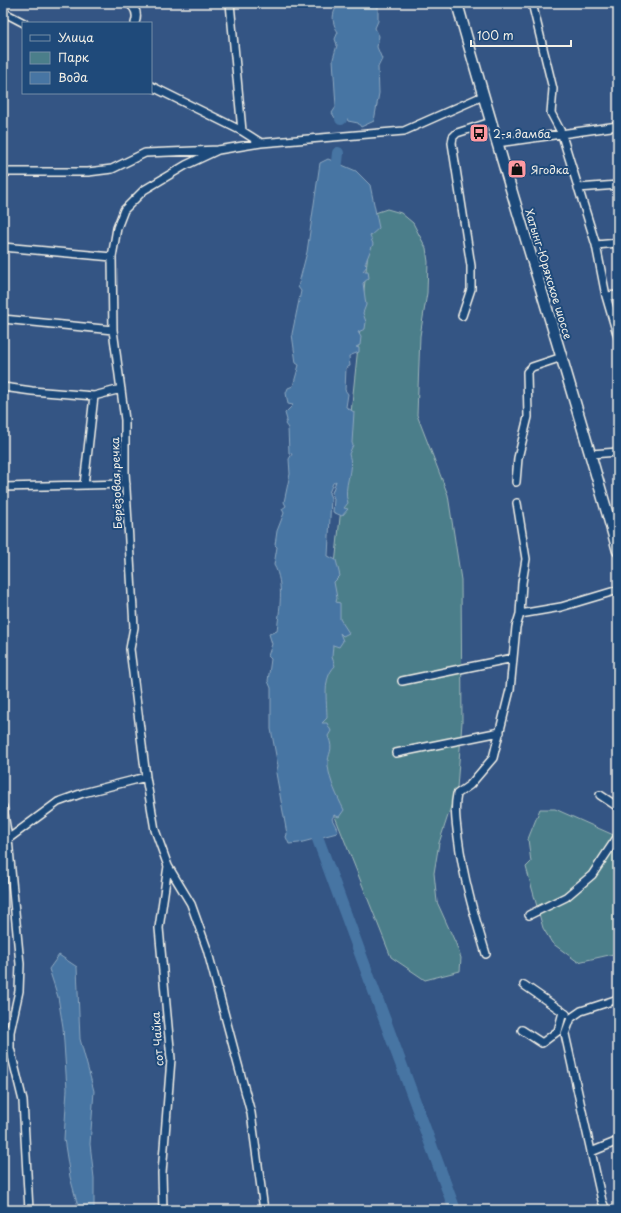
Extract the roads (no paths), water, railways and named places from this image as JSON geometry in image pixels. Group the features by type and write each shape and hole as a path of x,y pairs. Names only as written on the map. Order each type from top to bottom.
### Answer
{"main road":[{"name":"Хатынг-Юряхское шоссе","path":"457,3 483,96 591,454 618,551"}],"street":[{"path":"127,3 134,8 137,14 136,22"},
{"path":"230,3 242,131"},
{"path":"532,3 553,90 551,112 561,132 596,245 606,296 618,337"},
{"path":"3,12 22,22"},
{"path":"152,86 242,131 261,143"},
{"path":"3,172 88,172 112,169 145,153 218,150 261,143 404,131 483,96"},
{"path":"462,316 471,289 471,266 452,143 453,137 457,133 491,122"},
{"path":"497,143 561,132 618,126"},
{"name":"Берёзовая речка","path":"168,866 156,830 146,777 130,649 134,627 126,484 125,420 113,330 112,257 117,228 124,210 144,190 186,165 218,150"},
{"path":"578,188 618,185"},
{"path":"596,245 618,243"},
{"path":"3,247 112,257"},
{"path":"606,296 618,295"},
{"path":"3,319 113,330"},
{"path":"516,482 518,458 528,417 527,372 532,367 562,357"},
{"path":"3,386 32,391 94,396 121,389"},
{"path":"84,485 94,396"},
{"path":"591,454 618,452"},
{"path":"3,487 126,484"},
{"path":"486,954 469,899 454,804 457,794 470,784 494,758 510,690 516,627 520,614 526,559 518,503"},
{"path":"520,614 561,607 618,590"},
{"path":"402,681 513,658"},
{"path":"396,753 500,732"},
{"path":"8,839 58,802 83,793 146,777"},
{"path":"600,795 618,807"},
{"path":"3,807 8,839 20,964 19,991 10,1032 10,1048 23,1101 28,1210"},
{"path":"529,915 566,897 592,875 618,836"},
{"path":"168,866 191,904 207,949 251,1113 264,1210"},
{"name":"сот Чайка","path":"163,1210 162,1173 171,1059 159,928 168,866"},
{"path":"524,985 571,1018"},
{"path":"606,1210 602,1201 565,1034 571,1018 581,1010 618,999"},
{"path":"522,1030 542,1043 558,1031 562,1012"},
{"path":"3,1028 10,1032"},
{"path":"591,1152 618,1141"}],"water":[{"path":"332,3 378,3 378,21 375,28 379,36 377,47 382,59 378,67 379,93 374,121 361,127 358,123 348,121 345,114 335,118 332,113 336,107 333,59 337,45 335,39 338,32 333,20 336,8 333,7"},
{"path":"328,159 356,171 370,185 379,228 370,236 373,244 365,264 367,266 363,271 368,271 369,278 363,283 366,305 363,313 366,322 365,329 358,332 361,337 360,345 356,347 359,348 359,352 349,356 350,366 346,368 345,390 348,394 346,407 354,412 353,445 349,454 351,466 346,491 348,503 344,508 348,509 342,516 333,512 334,499 332,493 336,481 333,483 329,493 331,498 328,556 336,560 340,576 334,582 337,598 336,602 340,603 340,619 349,633 343,636 340,633 343,641 339,647 333,645 332,657 335,666 328,677 326,690 327,718 322,723 327,723 331,731 328,736 331,749 328,766 336,794 344,810 339,817 334,815 332,819 338,831 337,833 299,843 289,844 286,837 287,834 276,773 278,766 271,729 271,688 268,681 271,659 268,656 272,644 269,634 277,631 280,606 280,589 277,572 274,565 277,547 275,545 277,531 284,513 282,509 286,506 284,502 290,474 289,459 292,454 289,453 288,428 285,424 287,420 285,413 293,405 288,404 286,393 288,388 293,386 299,365 296,363 292,334 301,291 298,287 307,252 320,163"},
{"path":"59,955 77,967 80,1039 94,1091 90,1144 94,1178 94,1210 79,1210 70,1177 64,1139 67,1089 63,1027 58,997 49,969"}],"waterway":[{"path":"341,119 342,99"},
{"path":"335,179 338,153"},
{"path":"312,823 455,1210"}],"place":[{"name":"2-я дамба","path":"479,133"},
{"name":"Ягодка","path":"517,169"}]}
